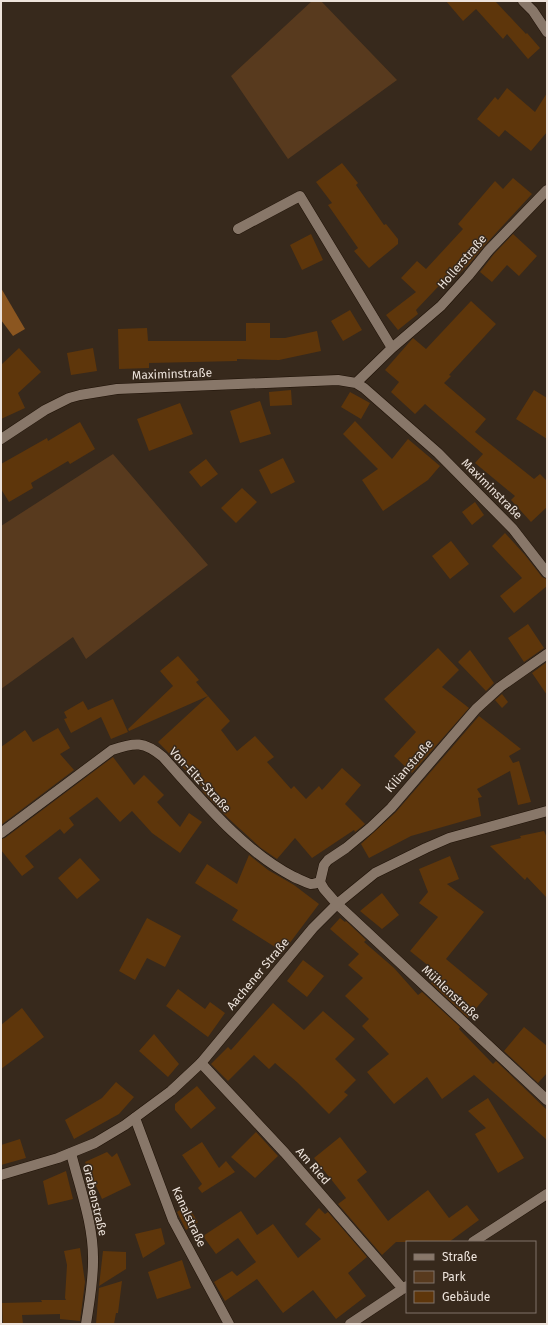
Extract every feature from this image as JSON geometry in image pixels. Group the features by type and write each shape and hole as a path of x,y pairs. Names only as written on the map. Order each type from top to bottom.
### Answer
{"street":[{"path":"523,1 533,11 547,32"},
{"name":"Hollerstraße","path":"392,348 441,306 489,250 547,190"},
{"path":"238,229 300,196 392,348 356,383"},
{"name":"Maximinstraße","path":"1,439 45,410 70,398 118,389 338,380 356,383 372,394 438,453 513,529 547,573"},
{"name":"Kilianstraße","path":"320,882 324,865 328,860 352,843 391,808 476,709 500,687 547,654"},
{"name":"Von-Eltz-Straße","path":"1,833 112,750 125,745 139,744 152,748 163,757 224,824 258,853 286,872 310,884 320,882"},
{"name":"Aachener Straße","path":"1,1175 58,1158 95,1143 125,1125 171,1091 201,1063 314,928 337,904 375,873 426,848 473,831 547,811"},
{"path":"320,882 337,904"},
{"name":"Mühlenstraße","path":"337,904 547,1100"},
{"name":"Am Ried","path":"201,1063 285,1153 405,1287"},
{"name":"Kanalstraße","path":"135,1118 173,1220 229,1324"},
{"name":"Grabenstraße","path":"71,1153 90,1225 92,1245 92,1280 86,1324"},
{"path":"475,1241 547,1194"},
{"path":"350,1324 405,1287"}],"green space":[{"path":"312,1 321,1 397,80 288,159 231,76"},
{"path":"113,454 208,565 86,659 73,637 1,689 1,526"}],"shaded area":[{"path":"1,288 25,329 13,336 1,320"}],"building":[{"path":"446,1 495,1 540,48 528,59 507,34 503,39 476,9 463,21"},
{"path":"507,88 535,112 547,93 547,132 531,151 505,130 499,137 477,119 495,97 498,100"},
{"path":"342,163 358,183 356,185 384,225 386,224 398,239 398,244 369,268 354,251 358,248 328,205 332,203 316,182"},
{"path":"513,178 532,194 470,263 456,277 451,273 416,310 418,314 398,330 386,315 416,292 401,278 417,261 426,269 463,229 458,224 495,181 503,189"},
{"path":"311,234 323,260 302,270 290,245"},
{"path":"513,234 537,256 519,276 507,265 492,282 480,272 494,254"},
{"path":"471,301 496,324 449,375 451,376 444,383 486,419 475,432 534,479 540,474 547,481 547,507 531,522 511,500 515,496 475,463 483,454 425,404 415,414 391,392 399,382 385,370 413,338 426,349"},
{"path":"350,310 362,330 343,341 331,321"},
{"path":"246,323 270,323 270,338 285,338 317,331 321,351 279,360 237,359 237,361 149,363 149,368 119,369 118,329 147,328 148,341 246,341"},
{"path":"19,348 41,372 18,393 25,408 1,419 1,365"},
{"path":"93,348 97,371 71,375 67,353"},
{"path":"291,390 292,405 270,406 269,392"},
{"path":"534,390 547,398 547,439 516,419"},
{"path":"350,392 370,403 361,419 341,407"},
{"path":"260,401 271,434 240,443 230,411"},
{"path":"180,403 193,434 149,451 137,419"},
{"path":"355,421 392,459 408,439 440,466 428,480 383,511 362,480 378,469 343,434"},
{"path":"80,422 95,449 70,464 68,461 31,483 33,488 9,502 1,489 1,464 47,438 48,441"},
{"path":"283,458 295,482 271,494 259,470"},
{"path":"206,459 218,474 201,487 189,472"},
{"path":"242,488 257,502 236,523 221,508"},
{"path":"475,502 484,515 472,525 462,512"},
{"path":"505,533 542,577 547,579 547,586 514,613 500,596 522,578 492,546"},
{"path":"451,541 469,564 450,579 432,556"},
{"path":"528,624 544,648 524,662 508,638"},
{"path":"438,648 459,670 442,687 469,708 412,773 394,756 416,732 384,699"},
{"path":"470,650 494,683 486,691 458,662"},
{"path":"178,656 199,680 196,682 208,696 129,731 128,729 173,686 160,671"},
{"path":"547,662 547,695 532,673"},
{"path":"502,694 508,702 502,708 495,700"},
{"path":"208,696 230,721 221,730 237,751 255,736 274,757 267,762 291,789 294,786 306,799 319,786 322,790 342,768 361,785 345,804 365,824 355,832 354,830 312,858 295,838 277,859 261,848 228,818 202,791 204,789 158,742"},
{"path":"113,699 128,732 111,739 101,717 71,733 64,719 67,718 64,712 83,701 88,710"},
{"path":"479,716 521,749 509,756 513,763 519,761 531,802 518,805 510,771 477,789 482,797 478,798 481,816 411,836 369,858 361,844 396,812"},
{"path":"58,728 70,748 60,754 74,770 1,825 1,747 25,730 33,742"},
{"path":"113,757 134,785 144,775 164,795 157,802 180,827 189,813 202,822 180,853 152,833 132,811 120,822 97,797 69,818 74,825 64,834 60,829 25,856 34,867 22,876 1,850 1,839 5,838"},
{"path":"544,831 547,838 547,898 527,877 525,880 490,846 521,838 520,836"},
{"path":"249,855 268,870 294,885 319,904 283,952 232,920 238,910 195,883 207,864 237,884"},
{"path":"450,856 459,879 447,884 484,912 446,959 488,994 468,1018 431,983 440,975 410,951 438,917 419,903 428,892 419,869"},
{"path":"80,858 100,880 77,899 58,878"},
{"path":"382,893 399,915 382,929 360,911"},
{"path":"147,918 181,936 165,967 147,958 135,980 119,971"},
{"path":"340,918 345,922 346,921 366,940 364,942 394,968 418,995 422,992 460,1027 459,1029 493,1064 496,1061 547,1110 547,1140 473,1074 474,1075 442,1099 427,1077 394,1104 367,1072 389,1054 362,1026 369,1019 345,996 363,978 348,965 359,954 330,929"},
{"path":"303,960 324,976 307,997 287,981"},
{"path":"178,989 205,1009 210,1002 225,1013 208,1037 166,1006"},
{"path":"273,1003 304,1030 323,1011 355,1039 335,1059 356,1080 344,1092 348,1095 329,1114 298,1083 275,1063 269,1069 254,1055 228,1081 211,1064 228,1047 231,1050"},
{"path":"22,1008 44,1037 1,1069 1,1025"},
{"path":"524,1027 547,1046 547,1073 538,1083 504,1051"},
{"path":"154,1034 179,1064 168,1077 139,1051"},
{"path":"116,1082 134,1097 119,1114 74,1139 65,1120 102,1098"},
{"path":"197,1086 216,1108 191,1129 175,1110 175,1104"},
{"path":"488,1098 524,1158 498,1173 475,1134 486,1128 468,1111"},
{"path":"256,1132 278,1156 255,1178 231,1157"},
{"path":"340,1137 367,1172 357,1180 388,1221 428,1190 449,1218 467,1205 479,1220 450,1241 396,1242 382,1255 338,1204 346,1198 314,1158"},
{"path":"20,1139 26,1158 1,1165 1,1145"},
{"path":"202,1142 219,1168 226,1161 235,1172 202,1193 198,1188 202,1184 182,1155"},
{"path":"107,1152 112,1157 117,1153 131,1185 102,1199 85,1162"},
{"path":"66,1171 73,1199 48,1205 43,1181"},
{"path":"187,1205 198,1222 186,1230 177,1212"},
{"path":"319,1208 325,1214 328,1212 367,1257 348,1273 366,1296 336,1319 313,1290 283,1313 257,1279 225,1301 214,1282 232,1271 237,1276 256,1262 238,1238 216,1254 203,1236 241,1211 257,1235 273,1224 298,1258 321,1239 305,1224"},
{"path":"161,1228 165,1244 143,1258 135,1234"},
{"path":"80,1248 85,1282 80,1321 60,1319 60,1314 22,1315 23,1324 3,1324 2,1303 66,1300 67,1265 64,1251"},
{"path":"103,1251 126,1252 126,1269 99,1286"},
{"path":"182,1260 191,1288 157,1299 148,1272"},
{"path":"122,1281 118,1313 116,1313 114,1324 96,1324 99,1288"}]}
